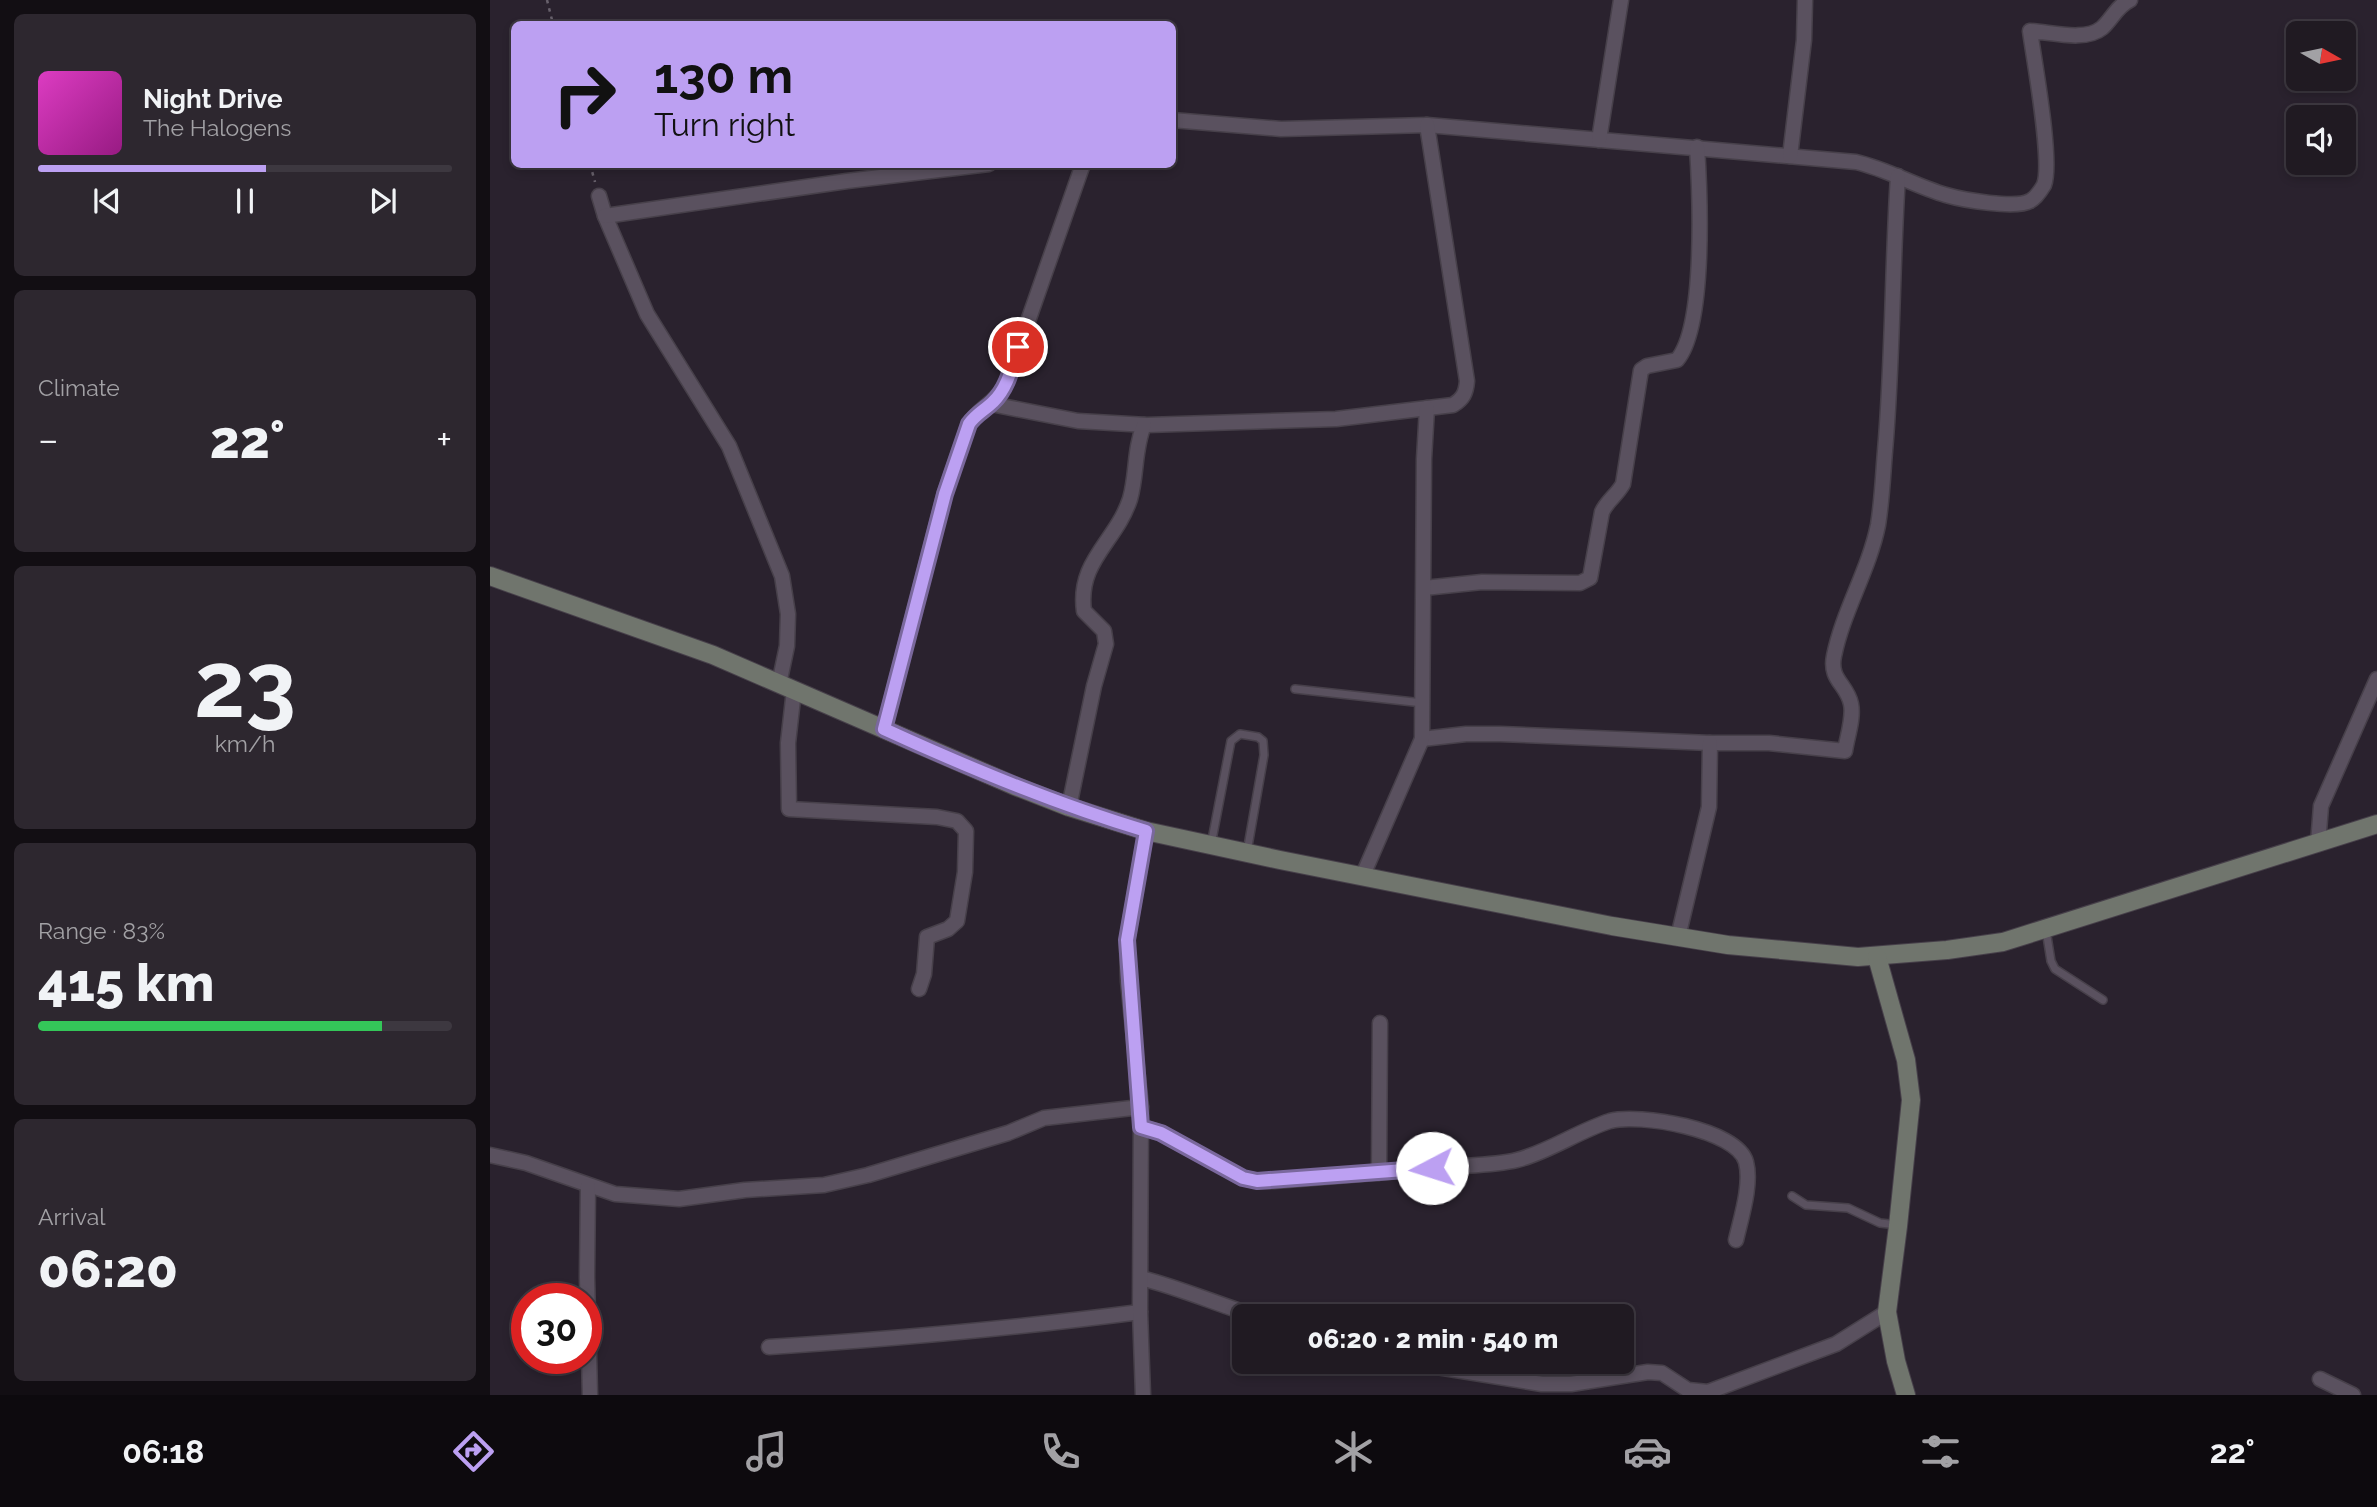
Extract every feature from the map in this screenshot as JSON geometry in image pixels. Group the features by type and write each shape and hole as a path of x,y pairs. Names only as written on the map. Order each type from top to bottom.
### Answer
{"street":[{"path":"1599,139 1621,0"},
{"path":"1790,156 1804,40 1805,0"},
{"path":"1176,120 1281,129 1427,125 1856,162 1959,198 2019,205 2035,197 2044,184 2045,149 2030,31 2082,35 2094,33 2103,27 2123,3 2130,0"},
{"path":"991,404 1078,421 1143,425 1336,419 1453,405 1466,392 1467,381 1427,125"},
{"path":"1424,588 1482,582 1580,583 1590,578 1602,512 1623,484 1641,370 1647,366 1677,360 1686,345 1699,253 1697,147"},
{"path":"605,216 956,168"},
{"path":"884,729 945,494 969,424 975,415 991,404 1006,384 1077,168"},
{"path":"1422,739 1489,734 1769,743 1845,751 1852,705 1835,676 1834,655 1874,538 1879,512 1891,390 1898,176"},
{"path":"599,196 647,314 729,446 782,576 788,614 789,809 937,817 957,821 966,831 965,872 957,921 948,929 927,937 924,974 919,989"},
{"path":"1363,875 1422,739 1424,459 1427,408"},
{"path":"1069,807 1094,686 1106,644 1104,631 1098,622 1084,611 1085,576 1121,520 1130,498 1136,450 1143,425"},
{"path":"490,576 713,655 1015,786 1069,807 1146,831 1612,926 1678,937 1786,951 1877,957 1975,947 2046,929 2377,824"},
{"path":"2318,844 2321,806 2377,679"},
{"path":"1678,937 1709,807 1710,743"},
{"path":"1143,1395 1140,1311 1141,1107 1128,981 1127,940 1146,831"},
{"path":"1877,957 1906,1060 1910,1090 1887,1312 1887,1326 1906,1395"},
{"path":"1379,1172 1380,1023"},
{"path":"490,1155 526,1163 614,1194 679,1199 745,1190 812,1187 868,1175 995,1137 1044,1118 1141,1107"},
{"path":"1141,1127 1161,1133 1243,1178 1257,1181 1517,1160 1610,1121 1631,1118 1653,1120 1695,1130 1741,1152 1746,1162 1746,1181 1744,1206 1736,1240"},
{"path":"588,1186 590,1395"},
{"path":"1141,1278 1173,1286 1232,1309"},
{"path":"769,1347 1054,1323 1140,1311"},
{"path":"1485,1374 1571,1390 1648,1372 1662,1373 1688,1390 1708,1392 1836,1344 1887,1312"},
{"path":"2320,1379 2353,1395"}],"lane":[{"path":"1295,689 1424,703"},
{"path":"1211,845 1231,741 1240,734 1258,737 1263,741 1264,755 1247,853"},
{"path":"2046,929 2051,961 2055,969 2103,1000"},
{"path":"1792,1196 1806,1205 1848,1209 1880,1223 1898,1226"}],"path":[{"path":"547,0 552,21"},
{"path":"591,168 599,196"}],"route":[{"path":"1018,347 1000,394 975,415 969,424 945,494 884,729 1015,786 1069,807 1146,831 1127,940 1141,1127 1161,1133 1243,1178 1257,1181 1432,1168"}]}
